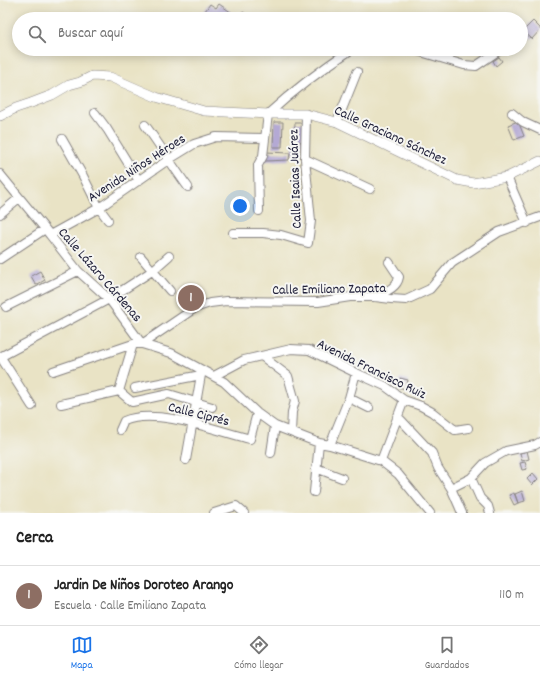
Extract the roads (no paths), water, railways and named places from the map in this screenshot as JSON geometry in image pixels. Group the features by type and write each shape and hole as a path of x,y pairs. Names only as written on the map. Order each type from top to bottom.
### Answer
{"street":[{"path":"259,211 258,165 263,156 268,114 303,84 342,56"},
{"path":"434,56 464,65 476,66 491,56"},
{"path":"338,122 357,72"},
{"name":"Calle Graciano Sánchez","path":"0,116 16,108 52,95 69,85 80,82 92,76 110,77 156,97 204,111 306,114 338,122 456,180 473,183 507,177 540,161"},
{"path":"95,113 107,129 139,181"},
{"path":"512,113 523,122 540,130"},
{"name":"Calle Isaias Juárez","path":"233,233 263,233 281,235 308,243 311,221 305,159 306,114"},
{"path":"145,124 162,148 168,160 188,187"},
{"name":"Avenida Niños Héroes","path":"0,259 48,232 99,208 168,160 194,144 216,137 265,138"},
{"path":"62,139 99,208 108,220"},
{"path":"305,159 370,189"},
{"name":"Calle Lázaro Cárdenas","path":"0,174 78,271 109,300 142,344 171,353 202,373 214,376 224,382 275,426 319,443 330,445 381,462 398,474 430,513"},
{"path":"507,177 527,223"},
{"path":"0,214 19,198"},
{"name":"Calle Emiliano Zapata","path":"142,344 195,308 210,303 226,301 318,302 350,297 376,297 391,300 406,300 430,289 452,263 499,232 540,217"},
{"path":"32,406 0,356 109,300 152,271 169,256"},
{"path":"141,257 170,291"},
{"path":"376,297 396,286 400,277 389,262"},
{"path":"6,307 78,271"},
{"path":"119,391 133,344"},
{"path":"53,372 133,344 142,344"},
{"name":"Avenida Francisco Ruiz","path":"214,376 244,360 291,349 309,350 384,386 404,400 432,412 454,430 468,428"},
{"path":"262,357 288,376 295,401 292,412 291,432"},
{"path":"136,388 202,373 186,460"},
{"path":"330,445 356,373"},
{"path":"119,391 132,402 169,394 212,407"},
{"path":"60,404 119,391"},
{"path":"348,398 369,408"},
{"path":"381,462 404,400"},
{"name":"Calle Ciprés","path":"120,430 124,421 129,419 155,417 170,418 250,440 257,412"},
{"path":"397,417 432,453 438,468 462,513"},
{"path":"271,453 275,426"},
{"path":"314,492 319,443"},
{"path":"450,488 471,478 485,462 506,451 538,445"},
{"path":"316,468 342,478"},
{"path":"471,478 480,498 488,506 490,513"},
{"path":"214,513 236,506 244,513"}],"place":[{"name":"Jardin De Niños Doroteo Arango","path":"191,298"}]}
